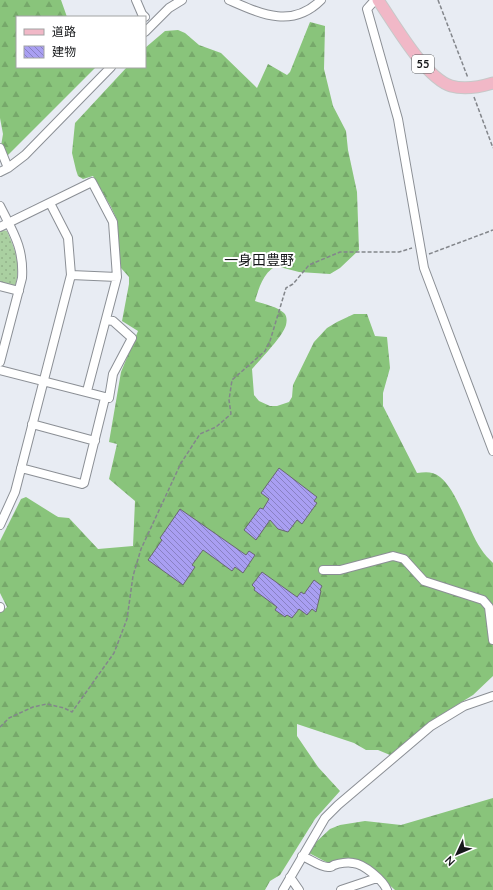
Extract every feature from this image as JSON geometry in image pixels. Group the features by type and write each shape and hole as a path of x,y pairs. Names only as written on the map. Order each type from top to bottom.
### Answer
{"main road":[{"name":"55","path":"378,0 411,49 431,73 440,81 450,86 459,88 471,88 493,83"}],"street":[{"path":"136,0 144,16"},
{"path":"146,31 169,8 182,0"},
{"path":"229,0 266,15 288,17 298,15 306,11 315,6 321,0"},
{"path":"375,0 366,9 398,119 424,268 493,451"},
{"path":"146,18 152,24"},
{"path":"0,172 25,155 110,68"},
{"path":"0,148 8,168"},
{"path":"0,227 92,182 113,222 117,277 86,391"},
{"path":"0,526 15,492 71,275 68,238 50,203"},
{"path":"0,206 20,246 22,256 22,278 0,362"},
{"path":"71,275 117,277"},
{"path":"0,286 19,291"},
{"path":"21,468 82,484 84,483 106,398 109,398 114,374 132,338 113,321 106,320"},
{"path":"0,370 86,391 106,398"},
{"path":"32,424 94,441"},
{"path":"323,570 340,570 393,556 404,559 424,581 483,600 489,607 490,611 493,640"},
{"path":"283,890 325,818 333,809 431,726 464,706 493,696"},
{"path":"302,856 328,867 339,864 353,863 367,869 384,884 387,890"},
{"path":"290,877 299,890"},
{"path":"341,890 377,878"}],"path":[{"path":"438,0 493,148"},
{"path":"422,257 493,230"},
{"path":"0,727 9,718 32,707 47,704 64,708 72,712 114,653 127,619 133,576 141,549 170,486 181,463 200,434 216,427 231,414 229,400 232,380 265,351 270,341 286,288 293,284 309,265 340,252 399,252 420,246"}],"green space":[{"path":"0,0 61,0 67,16 16,16 16,68 95,68 7,156 1,146 3,134 0,118"},
{"path":"310,22 325,26 324,69 333,106 346,131 348,150 357,192 359,250 340,268 330,274 299,272 276,266 265,277 255,301 278,309 284,313 287,322 281,335 252,369 254,395 259,401 270,406 277,406 289,402 292,397 293,385 314,342 327,328 354,314 367,314 375,336 387,337 390,368 383,393 383,406 417,473 426,472 435,474 446,483 457,500 476,541 493,563 493,676 473,695 436,718 390,755 378,750 366,750 354,743 297,724 297,736 318,767 340,791 315,819 280,875 270,881 265,890 0,890 0,613 7,607 0,593 0,541 21,499 26,497 58,517 69,518 98,549 133,546 135,501 109,479 117,444 109,442 121,372 138,331 122,321 129,277 121,268 119,263 117,220 93,176 83,179 78,176 76,170 72,153 75,123 126,68 146,68 146,47 165,31 178,30 185,33 199,45 221,53 257,88 268,64 287,75 290,72"},
{"path":"0,231 7,231 17,258 18,272 15,287 0,283"},
{"path":"493,798 493,890 395,890 386,882 341,860 328,863 309,853 315,843 330,829 340,825 365,821 401,825"}],"building":[{"path":"279,468 317,497 314,501 317,503 302,524 297,520 288,532 278,529 270,520 256,540 244,530 260,508 263,509 269,499 261,493"},
{"path":"180,509 246,555 249,551 255,555 243,573 235,567 232,571 203,550 192,565 195,567 183,585 148,560 162,540 160,538"},
{"path":"262,572 297,597 301,592 304,594 314,580 322,586 316,612 312,609 307,615 299,609 292,618 287,615 285,617 275,610 277,607 254,590 255,588 252,585"}],"district":[{"name":"一身田豊野","path":"259,260"}]}
